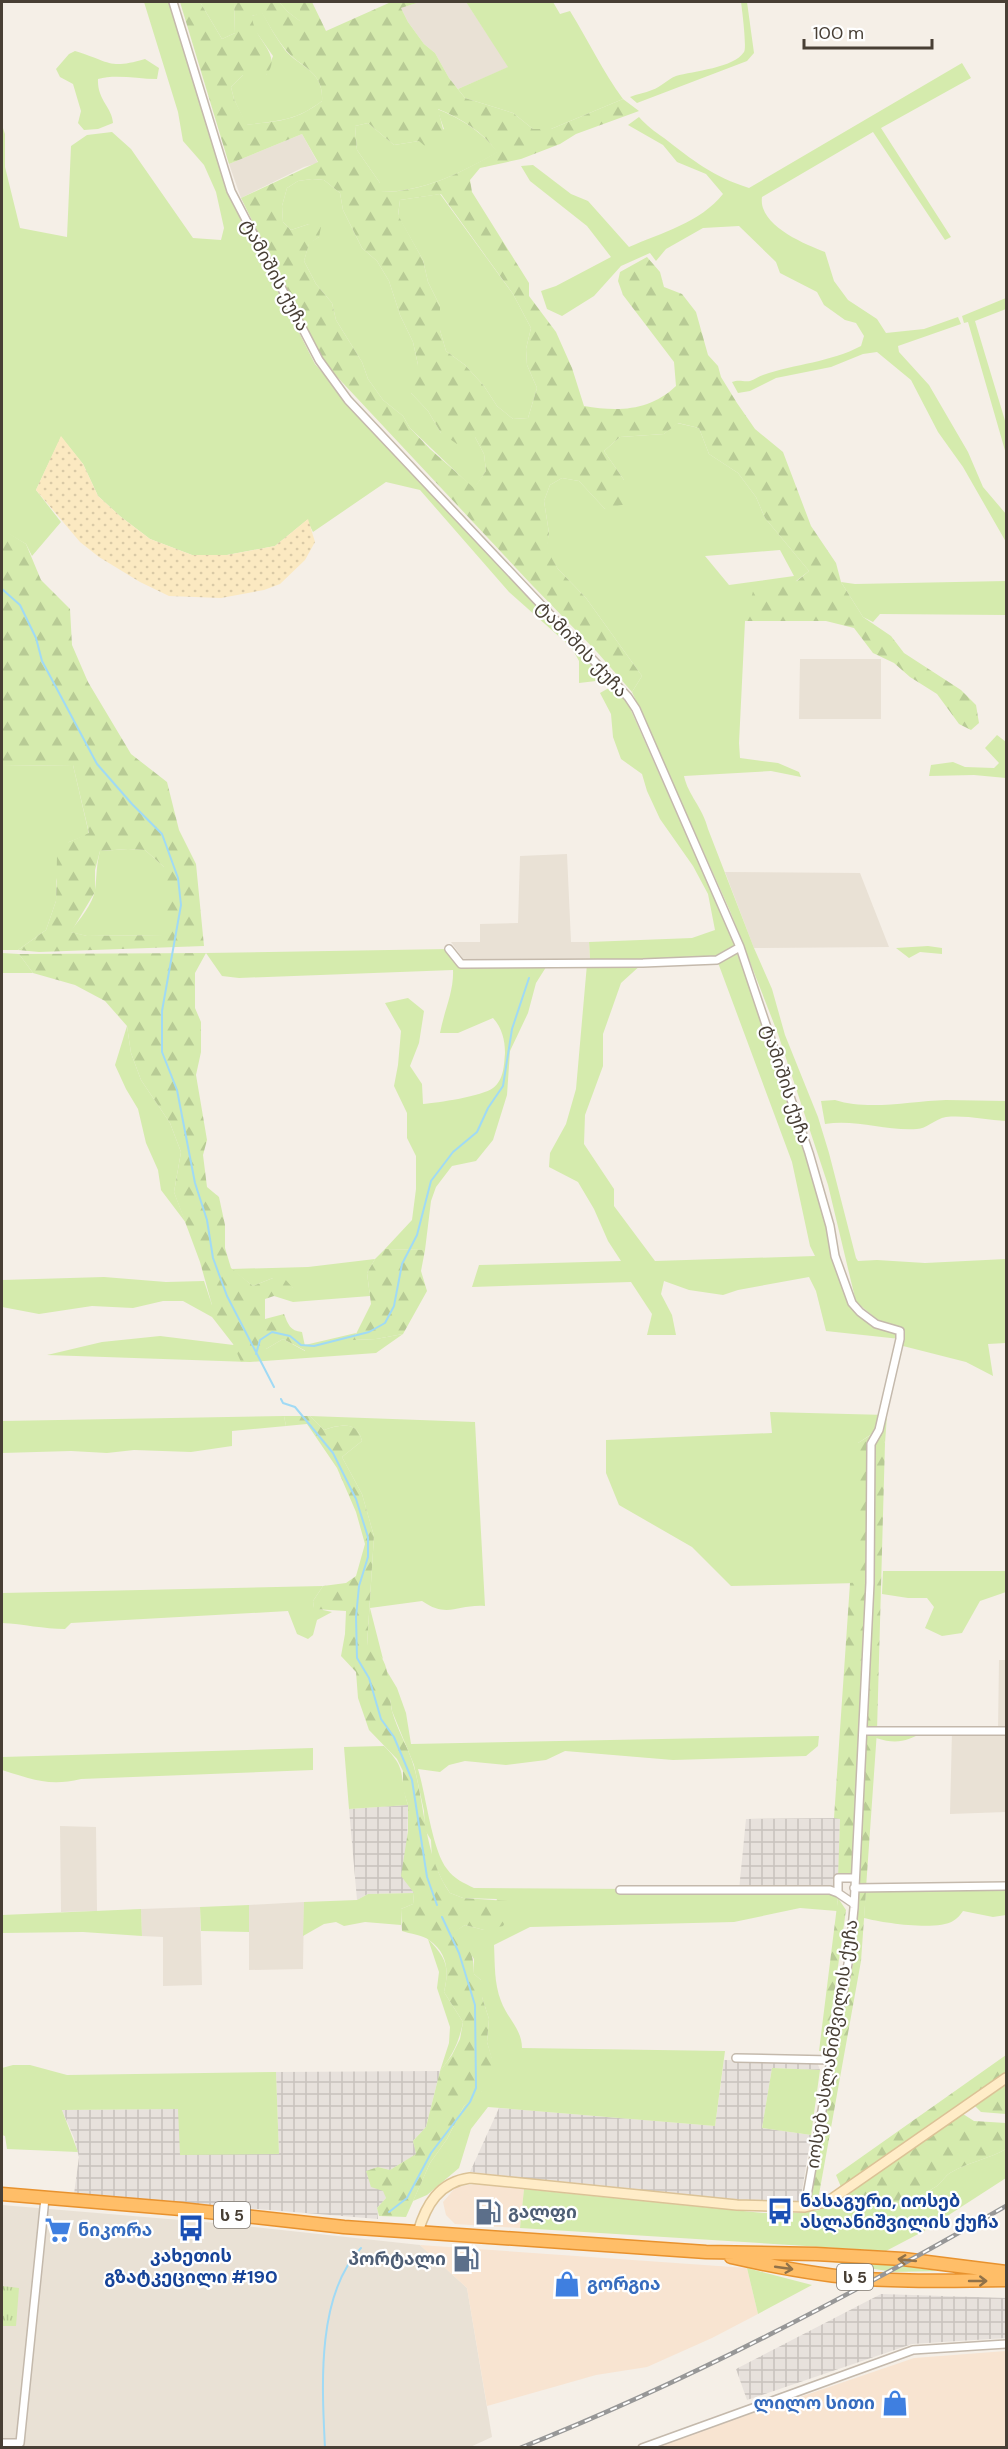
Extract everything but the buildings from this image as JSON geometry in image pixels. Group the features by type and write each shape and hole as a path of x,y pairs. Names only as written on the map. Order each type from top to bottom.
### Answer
{"highway":[{"name":"ს 5","path":"2,2194 418,2232 706,2252 816,2254 903,2259 1006,2272"},
{"name":"ს 5","path":"706,2252 770,2266 865,2279 1006,2280"}],"street":[{"name":"ტამიშის ქუჩა","path":"173,2 231,191 319,360 348,400 628,697 740,947 809,1153 830,1226 835,1256 849,1296 860,1312 876,1324 900,1331 900,1339"},
{"path":"449,949 461,964 598,964 717,960 740,947"},
{"name":"იოსებ ასლანიშვილის ქუჩა","path":"805,2207 849,1958 854,1904 870,1583 871,1444 879,1430 900,1339"},
{"path":"862,1731 1006,1731"},
{"path":"838,1893 838,1878 855,1878"},
{"path":"855,1888 1006,1886"},
{"path":"620,1890 830,1890 854,1904"},
{"path":"736,2058 831,2060"},
{"path":"418,2232 424,2212 444,2187 455,2180 470,2178 737,2205 805,2207 829,2201 1006,2078"},
{"path":"2,2443 20,2443 45,2198"},
{"path":"642,2448 913,2350 1006,2344"}],"shaded area":[{"path":"420,2 466,2 509,67 458,89 435,53 424,44 408,22 401,8"},
{"path":"302,134 318,163 304,167 241,198 229,164"},
{"path":"800,659 881,659 881,719 799,719"},
{"path":"567,854 571,942 589,942 590,959 464,960 451,942 480,942 480,924 518,923 520,856"},
{"path":"725,872 860,873 889,947 754,948"},
{"path":"999,1660 1006,1660 1006,1812 950,1814 952,1731 998,1731"},
{"path":"408,1805 407,1846 404,1858 414,1893 368,1894 357,1900 349,1809"},
{"path":"840,1818 838,1893 739,1890 746,1819"},
{"path":"60,1826 96,1827 97,1911 61,1912"},
{"path":"304,1902 303,1969 249,1970 249,1905"},
{"path":"200,1907 202,1985 163,1986 163,1937 142,1936 141,1909"},
{"path":"724,2060 817,2062 820,2070 772,2068 762,2128 811,2135 800,2203 718,2201 470,2172 499,2108 715,2126"},
{"path":"440,2071 426,2127 413,2141 417,2154 390,2170 378,2167 386,2198 377,2208 378,2219 74,2194 79,2157 62,2110 178,2109 279,2154 276,2072"},
{"path":"481,2183 524,2189 520,2228 455,2224 446,2215 443,2202 456,2187"},
{"path":"2,2205 216,2223 420,2245 467,2288 492,2437 468,2448 2,2447"},
{"path":"420,2245 747,2268 758,2314 712,2338 647,2367 596,2375 487,2406 467,2288"},
{"path":"881,2294 1006,2298 1006,2338 912,2344 747,2400 736,2369"},
{"name":"ლილო სითი","path":"1006,2351 1006,2447 654,2447 914,2358"}],"green space":[{"path":"144,2 169,2 227,191 315,364 398,460 530,591 613,679 579,683 579,661 572,648 509,592 420,490 386,482 313,532 307,520 275,546 227,555 192,555 150,539 121,517 98,496 83,464 61,437 36,490 61,522 32,556 26,544 2,530 2,125 5,134 5,167 20,228 67,237 71,146 87,135 112,132 131,149 193,238 221,240 224,228 216,192 204,165 183,141 178,112"},
{"path":"180,2 200,2 222,39 235,33 234,2 279,2 300,21 300,2 312,2 326,31 391,2 420,2 401,8 408,22 424,44 435,53 449,78 465,98 513,113 533,129 551,129 623,99 639,111 576,134 560,144 521,159 480,168 470,180 472,192 529,283 529,296 556,332 572,368 584,406 609,409 633,408 655,401 676,386 674,362 623,295 618,281 620,272 647,257 660,272 664,287 682,294 696,312 708,355 718,366 721,377 755,429 783,452 811,526 836,563 841,582 863,617 891,636 904,653 961,690 976,705 979,723 971,730 959,724 937,694 910,677 894,663 873,653 854,628 826,621 745,621 755,584 797,581 809,571 765,518 756,497 738,473 709,454 699,428 678,423 664,434 620,437 604,451 624,480 630,503 605,509 579,481 562,478 550,485 544,501 549,533 547,550 558,569 586,598 642,676 632,692 326,365 241,198 318,162 302,134 229,164","holes":["262,13 285,49 315,76 322,91 322,101 295,117 247,125 234,99 231,87 243,75 266,75 272,60 257,32 252,16","438,109 471,126 497,152 470,167 427,185 381,192 380,183 357,150 355,126 368,123 394,145 419,141 432,152 447,145","324,180 340,193 343,210 362,248 377,261 389,281 400,315 413,342 418,365 405,374 411,393 428,411 441,433 457,444 475,437 484,454 486,471 474,488 430,449 410,428 403,416 383,400 368,379 362,362 336,320 332,303 316,284 304,261 309,244 319,237 321,227 309,224 291,230 283,222 282,206 287,188 298,181","441,194 513,294 531,328 526,349 527,365 537,388 528,418 513,419 497,406 484,386 465,365 446,351 440,330 440,306 428,282 423,260 398,215 400,200"]},
{"path":"200,2 234,2 235,33 222,39"},
{"path":"279,2 300,2 301,22 288,12"},
{"path":"466,2 553,2 560,14 570,11 623,99 551,129 533,129 513,113 465,98 458,89 508,67"},
{"path":"741,2 747,2 754,53 747,61 637,103 630,97 655,89 676,76 723,65 739,57 745,49"},
{"path":"262,12 285,50 315,76 322,91 322,101 295,117 246,125 231,87 243,75 266,75 273,56 252,26 252,16"},
{"path":"75,51 116,64 145,59 159,68 157,79 119,77 98,79 102,98 113,123 98,129 84,130 78,123 81,111 73,84 60,77 56,69 69,54"},
{"path":"962,63 971,78 881,128 951,237 945,240 873,132 762,197 767,216 775,225 806,244 825,252 834,281 848,300 877,319 886,333 924,329 958,317 961,324 898,346 899,352 929,385 968,452 983,487 1006,514 1006,542 963,467 938,432 911,380 877,352 863,354 831,367 776,378 750,391 738,393 732,382 750,381 775,371 838,356 861,346 864,336 856,323 845,320 824,305 817,292 780,273 776,262 739,226 703,228 666,249 656,261 650,253 621,266 594,296 562,316 547,309 541,291 556,286 611,257 587,226 530,181 521,166 533,165 571,194 588,201 629,247 692,219 714,204 723,194 706,174 677,162 663,145 628,125 639,117 654,131 704,167 725,179 749,188"},
{"path":"437,109 470,126 498,152 441,180 411,189 380,192 380,183 357,150 355,126 368,123 394,145 419,141 444,129"},
{"path":"324,180 340,193 343,210 362,248 377,261 389,281 400,315 413,342 418,365 411,393 428,411 441,433 475,437 484,454 486,471 474,489 410,428 403,416 383,400 368,379 362,362 336,320 332,303 316,284 304,261 309,243 319,237 309,224 291,230 283,222 282,206 287,188 298,181"},
{"path":"440,194 513,294 531,328 526,349 527,365 537,388 528,418 513,419 497,406 484,386 465,365 446,351 440,330 440,306 428,282 423,260 398,216 400,200"},
{"path":"1006,298 1006,309 975,321 1006,424 1006,454 968,322 964,323 962,316"},
{"path":"677,423 699,428 709,454 738,473 756,497 765,518 809,571 745,621 739,743 740,758 778,763 799,772 801,777 771,771 684,776 686,783 706,821 772,989 785,1035 818,1117 856,1258 858,1261 925,1263 1006,1259 1006,1343 988,1344 993,1376 966,1362 903,1346 904,1330 878,1320 856,1302 828,1185 778,1034 730,911 632,692 642,676 586,598 558,569 546,550 549,533 544,501 550,485 562,478 579,481 605,509 624,480 604,451 620,437 664,434","holes":["780,550 794,576 729,585 705,556"]},
{"path":"2,529 26,544 41,580 70,609 72,645 88,682 131,754 167,782 179,830 196,864 204,946 39,952 18,950 46,930 56,901 57,856 69,842 89,833 73,765 2,766","holes":["145,850 164,867 163,935 87,936 71,932 95,892 95,870 100,851"]},
{"path":"1006,581 1006,615 880,614 873,622 863,617 841,582 855,584"},
{"path":"607,689 617,689 626,699 737,949 769,1031 852,1303 876,1324 900,1331 900,1339 826,1331 816,1291 809,1277 738,1290 723,1295 689,1290 664,1281 661,1294 672,1315 676,1335 647,1335 652,1314 631,1282 472,1287 479,1265 621,1261 608,1241 594,1209 578,1182 549,1167 550,1153 566,1124 576,1089 587,964 643,963 621,983 603,1034 603,1066 585,1115 584,1144 614,1189 614,1206 655,1261 815,1256 810,1246 792,1162 718,959 590,959 589,942 692,938 715,930 708,894 693,866 660,819 642,774 621,759 613,737 611,714 600,693"},
{"path":"997,735 1006,742 1006,778 974,775 929,776 931,765 953,762 965,767 994,768 999,763 985,748"},
{"path":"73,765 89,834 69,842 56,881 56,901 46,930 18,950 2,950 2,766"},
{"path":"145,850 164,867 164,935 87,936 70,932 92,901 100,851"},
{"path":"928,946 942,948 942,954 920,952 909,958 896,948"},
{"path":"449,949 462,964 548,964 536,983 528,1013 510,1051 507,1095 493,1140 476,1161 452,1166 436,1187 431,1201 425,1250 385,1249 412,1220 416,1189 416,1156 407,1138 407,1113 394,1086 401,1031 385,1003 408,998 424,1011 419,1043 410,1066 422,1084 423,1104 470,1096 488,1091 497,1085 503,1072 505,1053 504,1039 499,1026 493,1018 458,1033 440,1033 450,994 453,970 239,978 222,976 206,953"},
{"path":"2,953 19,954 33,973 2,973"},
{"path":"206,953 195,973 195,1008 201,1022 201,1052 196,1075 207,1140 203,1155 207,1187 219,1197 225,1225 225,1248 231,1268 253,1286 273,1278 284,1278 293,1288 293,1302 274,1296 265,1299 265,1319 284,1314 292,1329 302,1332 306,1351 283,1339 266,1349 260,1358 241,1362 233,1344 212,1317 212,1305 200,1262 174,1192 181,1152 170,1123 141,1080 131,1053 127,1026 105,1001 75,985 33,973 19,954"},
{"path":"127,1026 131,1053 141,1080 170,1123 181,1152 174,1192 186,1223 161,1190 158,1170 146,1143 138,1109 115,1065"},
{"path":"835,1100 862,1105 946,1100 1006,1101 1006,1121 946,1117 917,1129 848,1123 825,1124 821,1101"},
{"path":"385,1249 425,1250 421,1271 427,1291 403,1334 353,1340 371,1304 367,1273 375,1259"},
{"path":"375,1259 367,1273 370,1296 293,1302 293,1288 273,1278 253,1286 231,1269 308,1267"},
{"path":"104,1277 166,1282 204,1281 212,1305 212,1317 183,1301 163,1301 133,1308 92,1306 39,1314 2,1307 2,1280"},
{"path":"356,1333 354,1340 403,1334 376,1353 250,1362 47,1355 102,1342 160,1336 266,1349 283,1339 305,1351 305,1345"},
{"path":"770,1412 887,1415 885,1443 878,1430 858,1443 858,1583 731,1586 692,1547 619,1505 606,1473 606,1440 772,1433"},
{"path":"284,1416 286,1426 232,1431 232,1446 191,1452 134,1450 107,1453 71,1451 2,1453 2,1421"},
{"path":"284,1416 310,1416 324,1430 347,1426 360,1434 362,1441 342,1457 362,1494 374,1536 367,1645 381,1657 386,1668 392,1711 414,1767 430,1848 441,1878 450,1893 463,1898 508,1901 511,1913 503,1926 484,1930 465,1925 456,1931 470,1950 474,1974 481,1980 485,1990 482,1997 489,2019 487,2042 494,2065 481,2093 464,2106 447,2139 430,2163 406,2217 379,2216 377,2208 386,2198 383,2191 371,2187 366,2171 378,2167 390,2170 416,2154 413,2141 426,2127 440,2071 460,2039 463,2022 444,1992 446,1963 440,1951 426,1938 402,1931 401,1909 413,1904 414,1893 401,1876 408,1831 408,1805 403,1789 403,1771 397,1759 369,1730 358,1698 356,1672 341,1656 346,1611 314,1609 313,1601 323,1586 346,1583 356,1576 365,1544 356,1512 337,1468 307,1424 286,1426"},
{"path":"310,1416 475,1422 485,1606 446,1610 422,1601 370,1608 383,1659 367,1646 374,1536 362,1494 342,1457 362,1441 360,1434 352,1427 341,1426 324,1430"},
{"path":"879,1430 885,1443 877,1731 866,1888 854,1888 855,1878 838,1878 840,1819 834,1818 850,1583 858,1582 858,1443"},
{"path":"883,1571 1006,1571 1006,1592 980,1601 962,1633 942,1636 925,1628 934,1607 927,1598 882,1594"},
{"path":"323,1586 313,1601 314,1608 332,1612 317,1620 313,1635 308,1639 297,1634 288,1611 71,1623 65,1629 2,1623 2,1593"},
{"path":"385,1668 397,1688 406,1713 411,1744 819,1736 818,1746 806,1756 673,1760 565,1751 546,1760 506,1765 465,1761 449,1765 440,1772 418,1769 433,1836 442,1860 453,1875 474,1888 830,1890 838,1893 837,1911 800,1908 734,1922 530,1927 494,1945 497,1987 504,2007 520,2035 522,2048 725,2051 715,2126 488,2107 471,2129 459,2168 427,2195 413,2201 430,2163 447,2139 464,2106 481,2092 492,2060 487,2042 489,2019 482,1997 481,1980 474,1974 474,1959 455,1931 465,1925 484,1930 497,1899 463,1898 450,1893 443,1882 432,1859 431,1840 425,1830 424,1811 414,1765 392,1711"},
{"path":"877,1731 926,1731 896,1741 876,1738"},
{"path":"384,1746 400,1768 408,1805 349,1809 344,1747"},
{"path":"313,1748 313,1770 50,1782 2,1770 2,1757"},
{"path":"1006,1886 1006,1915 993,1917 963,1911 954,1920 945,1924 923,1926 864,1918 866,1888"},
{"path":"858,1891 866,1891 861,1961 818,2200 809,2199 854,1958"},
{"path":"414,1893 413,1904 401,1909 401,1925 365,1922 344,1926 336,1922 324,1924 303,1936 304,1902 357,1900 368,1894"},
{"path":"838,1898 846,1910 826,2051 819,2051"},
{"path":"249,1905 249,1932 201,1931 200,1907"},
{"path":"141,1909 142,1936 83,1932 2,1933 2,1915"},
{"path":"428,1939 443,1957 447,1975 444,1992 463,2022 455,2048 440,2071 449,2043 450,2027 437,1988 439,1972"},
{"path":"1006,2055 1006,2075 841,2187 836,2175"},
{"path":"13,2065 30,2065 67,2075 276,2072 279,2154 180,2155 178,2109 62,2110 78,2152 7,2149 5,2136 2,2135 2,2068"},
{"path":"772,2068 820,2070 811,2135 762,2128"},
{"path":"1006,2085 1006,2114 981,2112 975,2106"},
{"path":"963,2114 974,2121 1006,2123 1006,2149 957,2169 948,2174 937,2186 900,2203 862,2207 834,2202"},
{"path":"1006,2149 1006,2178 924,2231 886,2251 520,2228 524,2189 763,2213 803,2213 819,2210 834,2202 874,2207 912,2199 937,2186 948,2174 957,2169"},
{"path":"856,2260 939,2271 893,2272 827,2261"},
{"path":"747,2268 812,2285 758,2314"},
{"path":"2,2286 19,2288 16,2326 2,2326"}],"sand":[{"path":"61,436 83,464 98,496 150,539 192,555 227,555 275,546 308,519 315,542 305,560 280,584 264,590 221,598 169,596 140,582 99,557 80,542 36,490"}],"waterway":[{"path":"2,589 20,605 36,638 42,661 97,764 162,834 178,878 181,905 162,1011 162,1052 177,1090 195,1183 207,1220 213,1258 227,1296 274,1387"},
{"path":"256,1354 260,1340 272,1332 290,1336 301,1345 314,1346 369,1332 385,1323 394,1306 402,1264 417,1235 431,1181 453,1152 477,1132 488,1108 503,1086 512,1029 529,978"},
{"path":"281,1399 283,1403 295,1407 333,1453 356,1499 368,1537 368,1557 359,1586 356,1617 357,1658 369,1678 381,1719 394,1737 412,1780 427,1877 437,1905"},
{"path":"389,2212 407,2198 431,2153 470,2102 476,2088 475,2005 459,1953 442,1917"},
{"path":"325,2448 323,2370 329,2316 336,2290 346,2268 361,2248"}],"railway":[{"path":"520,2448 645,2395 768,2336 1006,2206"}],"place":[{"name":"ნასაგური, იოსებ ასლანიშვილის ქუჩა","path":"780,2211"},
{"name":"გალფი","path":"488,2212"},
{"name":"კახეთის გზატკეცილი #190","path":"191,2228"},
{"name":"ნიკორა","path":"58,2230"},
{"name":"პორტალი","path":"466,2259"},
{"name":"გორგია","path":"567,2284"},
{"name":"ლილო სითი","path":"895,2403"}]}
